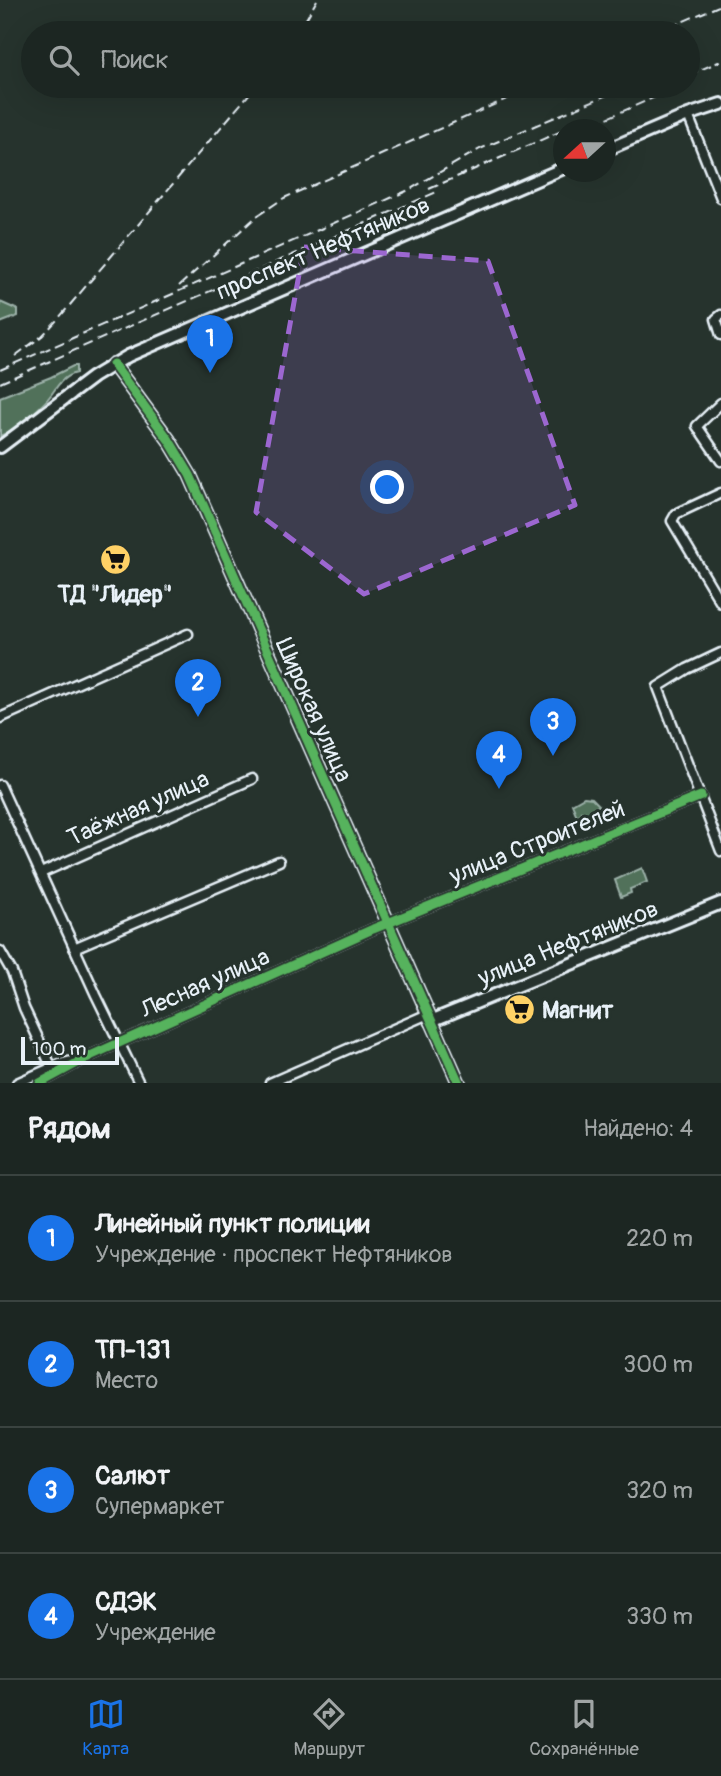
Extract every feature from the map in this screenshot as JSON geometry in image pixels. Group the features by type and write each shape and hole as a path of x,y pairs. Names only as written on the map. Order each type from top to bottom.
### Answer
{"street":[{"path":"616,146 721,104"},
{"path":"688,115 721,198"},
{"name":"проспект Нефтяников","path":"0,447 113,364 154,343 553,173"},
{"path":"721,315 716,319 721,335"},
{"name":"Широкая улица","path":"113,364 169,440 190,475 459,1083"},
{"path":"721,403 697,426 721,461"},
{"path":"721,493 676,514 672,521 721,603"},
{"path":"0,718 188,634"},
{"path":"721,653 657,687 721,851"},
{"name":"Таёжная улица","path":"41,873 251,779"},
{"path":"0,785 139,1083"},
{"name":"улица Строителей","path":"388,923 701,796"},
{"path":"75,948 279,861"},
{"name":"улица Нефтяников","path":"429,1017 721,904"},
{"name":"Лесная улица","path":"40,1083 120,1042 388,923"},
{"path":"0,951 12,972 24,1008 52,1068"},
{"path":"270,1083 429,1017"},
{"name":"Лесная улица","path":"17,1083 90,1056"}],"highlighted area":[{"path":"304,247 488,261 575,505 364,594 256,512"}],"green space":[{"path":"0,302 18,310 18,316 0,323"},
{"path":"76,366 76,373 62,381 29,416 0,436 0,397"},
{"path":"584,797 592,798 599,805 589,817 581,812 578,819 572,804"},
{"path":"642,868 647,882 630,889 631,893 621,897 615,880"}],"railway":[{"path":"305,21 317,0"},
{"path":"684,21 721,5"},
{"path":"700,70 721,61"},
{"path":"15,356 42,336 58,319 246,98"},
{"path":"179,286 257,216 284,198 509,98"},
{"path":"0,370 409,190 480,149 600,98"},
{"path":"605,119 653,98"},
{"path":"429,189 553,135"},
{"path":"0,383 439,191"}],"cycle path":[{"path":"113,364 169,440 190,475 459,1083"},
{"path":"40,1083 90,1056 373,929 701,796"}],"place":[{"name":"Линейный пункт полиции","path":"210,373"},
{"name":"ТД \"Лидер\"","path":"115,560"},
{"name":"ТП-131","path":"198,717"},
{"name":"Салют","path":"553,756"},
{"name":"СДЭК","path":"499,789"},
{"name":"Магнит","path":"519,1010"}]}
